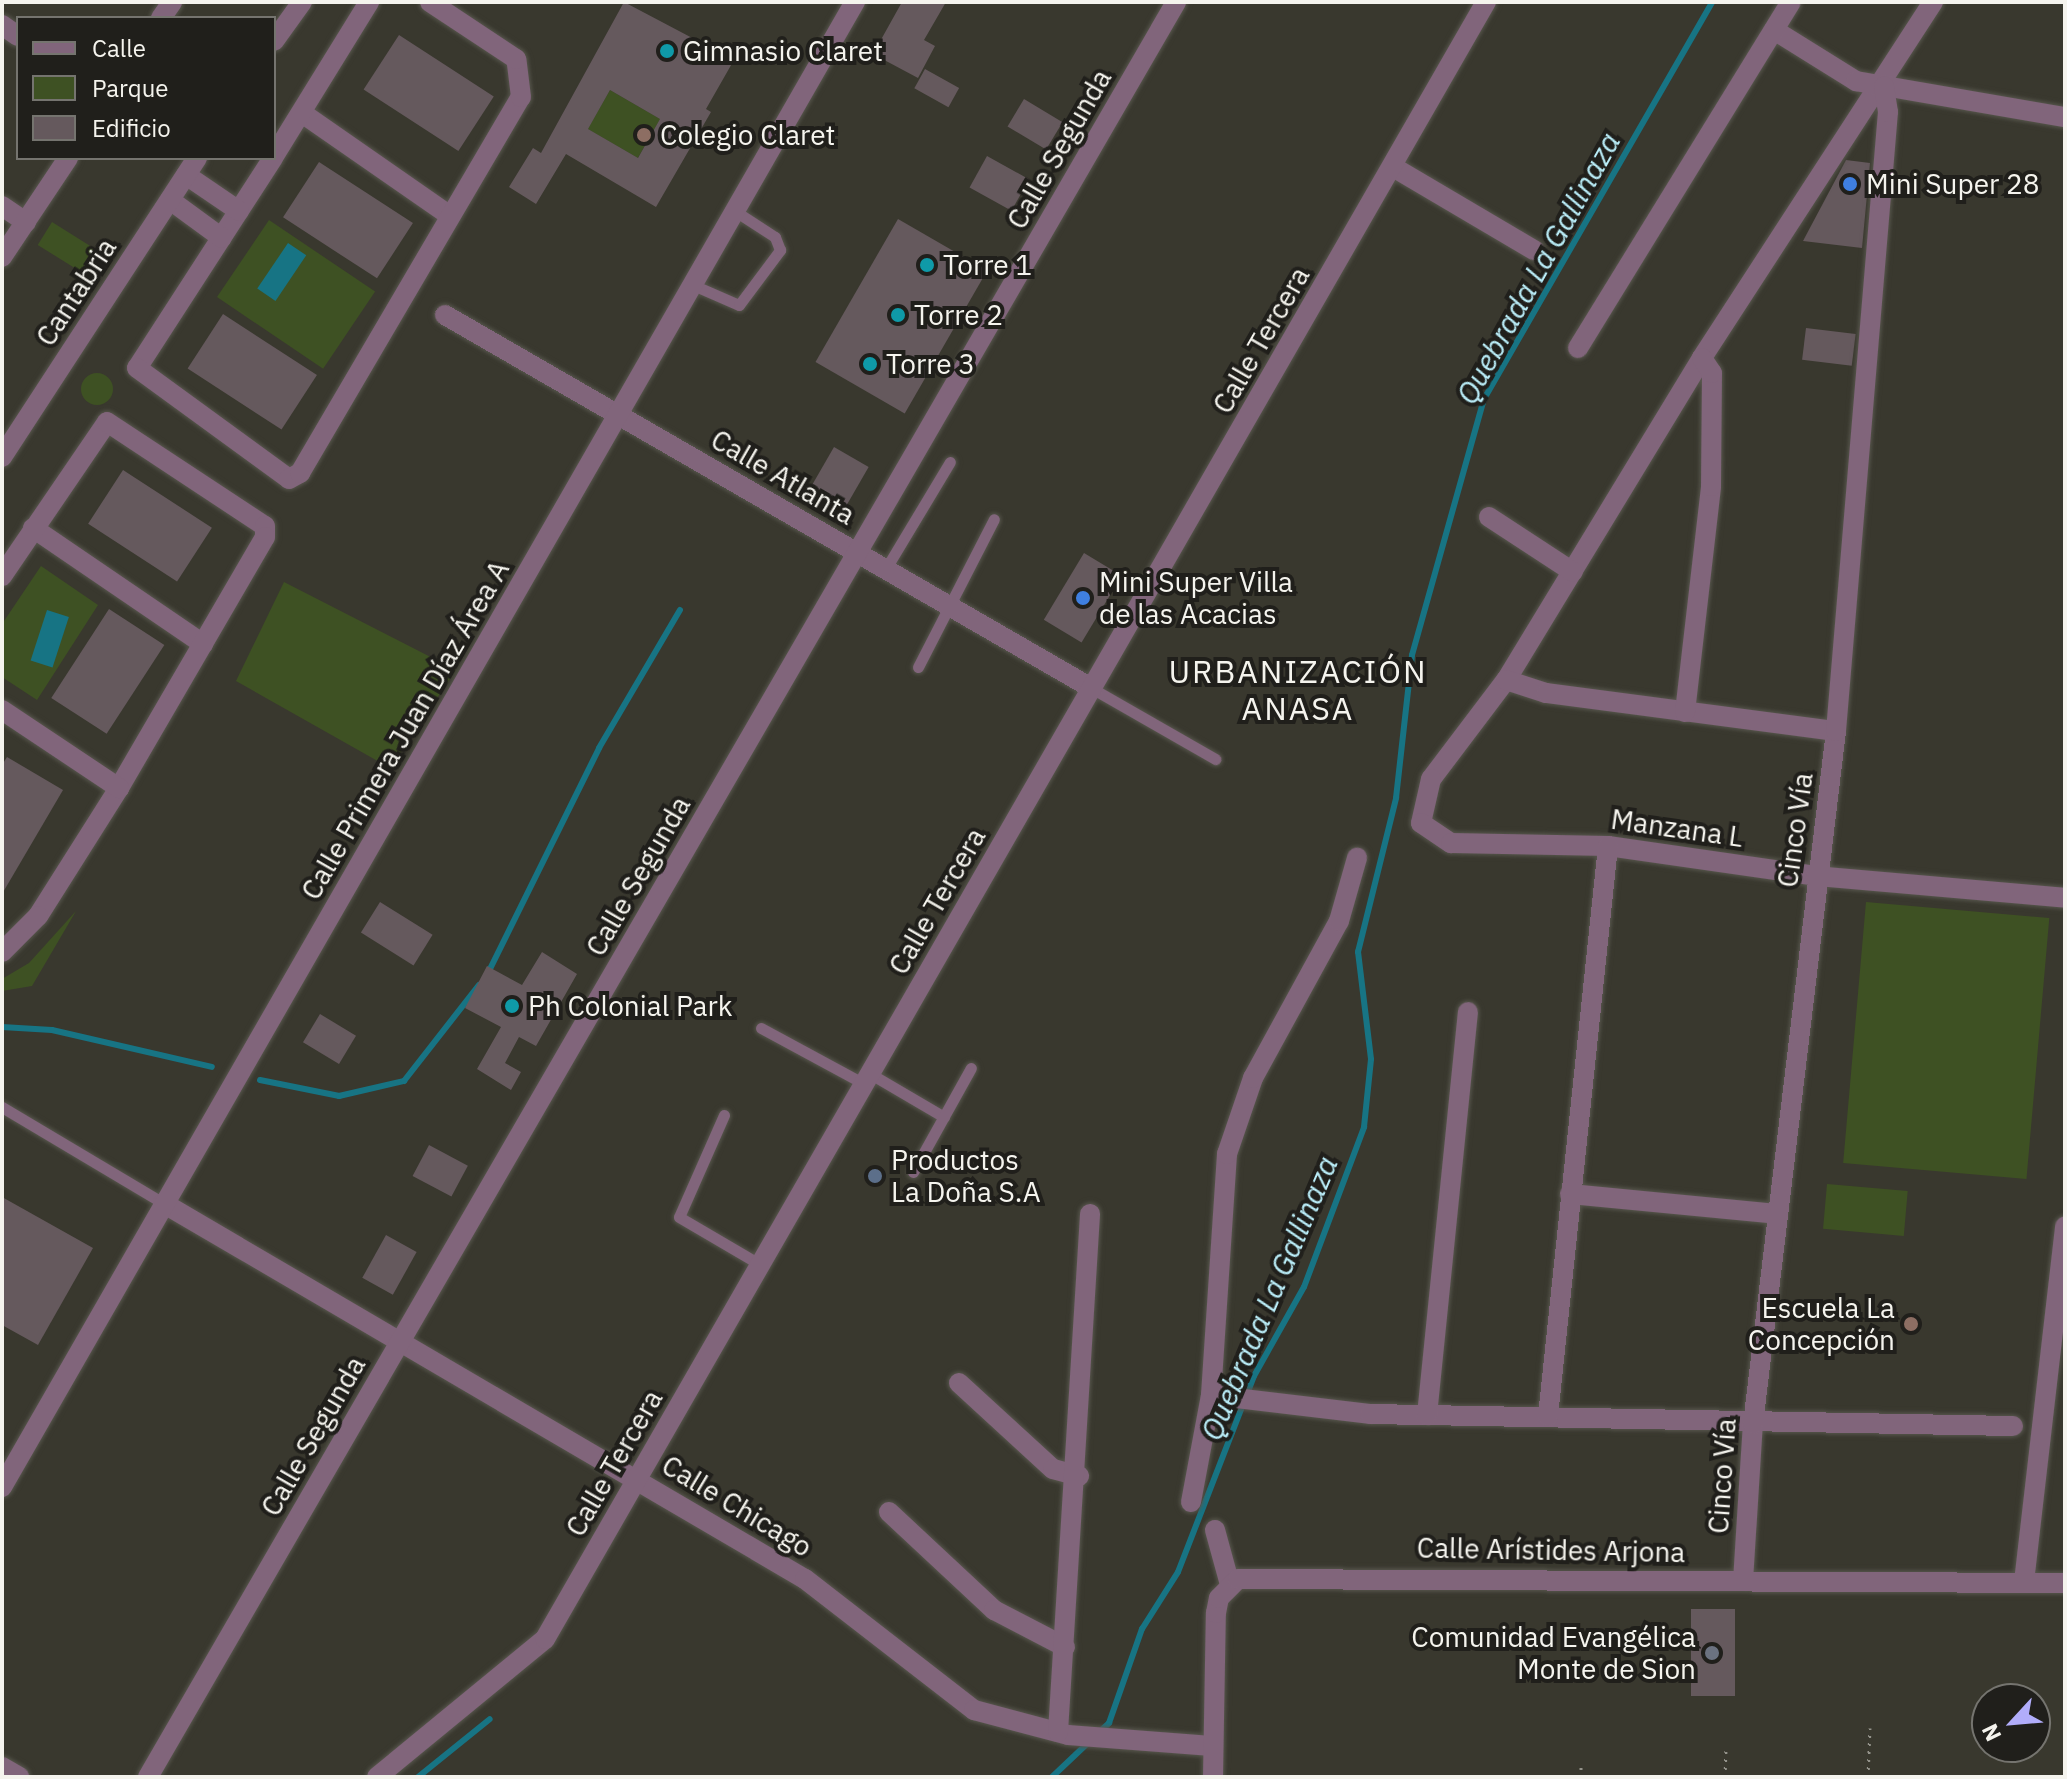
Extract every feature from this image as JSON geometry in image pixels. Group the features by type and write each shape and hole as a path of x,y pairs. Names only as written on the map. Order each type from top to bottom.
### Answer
{"street":[{"path":"276,38 302,2"},
{"path":"276,154 369,2"},
{"path":"272,160 139,359 138,376 289,479 300,473 521,97 522,79 516,59 430,2"},
{"name":"Calle Primera Juan Díaz Área A","path":"2,1487 855,2"},
{"name":"Calle Segunda","path":"148,1777 1176,2"},
{"name":"Calle Tercera","path":"377,1777 545,1639 1486,2"},
{"path":"1578,348 1791,2"},
{"path":"1836,731 1546,693 1506,680 1702,358 1884,86 1933,2"},
{"path":"1774,30 1842,74 1884,86 2065,117"},
{"name":"Cinco Vía","path":"1743,1581 1753,1424 1816,876 1836,731 1888,112 1884,86"},
{"path":"302,113 449,215"},
{"path":"2,257 67,160"},
{"path":"192,166 239,211"},
{"name":"Cantabria","path":"2,457 192,166"},
{"path":"1393,167 1534,250"},
{"path":"167,204 219,242"},
{"path":"2,206 26,222"},
{"name":"Calle Atlanta","path":"445,315 1093,689"},
{"path":"1685,712 1711,486 1712,373 1702,358"},
{"path":"2,576 107,422 243,506 265,526 265,537 119,788 38,916 2,952"},
{"path":"1489,517 1573,572"},
{"path":"33,528 203,644"},
{"name":"Manzana L","path":"1506,680 1431,779 1420,811 1426,832 1451,843 1608,846 1816,876 2065,898"},
{"path":"2,710 119,788"},
{"path":"1548,1416 1608,846"},
{"path":"1191,1502 1220,1396 1227,1154 1253,1078 1339,921 1357,858"},
{"path":"1427,1415 1468,1012"},
{"path":"1570,1194 1777,1214"},
{"name":"Calle Chicago","path":"163,1203 399,1343 638,1478 852,1610 974,1710 1063,1734 1212,1746"},
{"path":"1063,1734 1065,1647 1079,1476 1090,1214"},
{"path":"2024,1582 2065,1226"},
{"path":"959,1383 1053,1469 1079,1476"},
{"path":"1220,1396 1427,1415 1753,1424 2013,1426"},
{"path":"889,1512 994,1610 1065,1647"},
{"path":"1213,1777 1216,1613 1230,1585 1215,1530"},
{"name":"Calle Arístides Arjona","path":"1230,1585 1259,1574 2065,1583"},
{"path":"2,1767 19,1777"}],"lane":[{"path":"693,285 739,305 780,250 775,237 735,211"},
{"path":"885,570 950,462"},
{"path":"918,667 994,519"},
{"path":"1093,689 1215,759"},
{"path":"761,1028 944,1117"},
{"path":"913,1172 971,1068"},
{"path":"2,1107 163,1203"},
{"path":"724,1115 679,1217 759,1264"}],"path":[{"path":"1868,1777 1870,1728"},
{"path":"1725,1777 1726,1749"},
{"path":"1581,1766 1581,1777"}],"green space":[{"path":"610,90 660,119 638,158 588,129"},
{"path":"269,220 375,292 323,369 217,297"},
{"path":"52,222 99,251 84,274 38,245"},
{"path":"97,373 108,378 113,389 108,400 97,405 86,400 81,389 86,378"},
{"path":"41,566 98,605 37,700 2,677 2,624"},
{"path":"284,582 456,670 390,768 236,681"},
{"path":"1866,902 2049,918 2026,1179 1843,1163"},
{"path":"76,911 32,986 2,991 2,979 29,963"},
{"path":"1827,1184 1908,1191 1904,1236 1823,1229"}],"water":[{"path":"288,243 306,255 275,301 257,289"},
{"path":"47,610 69,617 52,668 31,660"}],"building":[{"path":"624,2 734,60 706,109 711,112 656,207 566,154 536,204 509,187 533,148 541,153","holes":["610,90 660,119 638,158 588,129"]},
{"path":"902,2 946,2 924,40 935,46 918,78 873,54"},
{"path":"399,35 494,97 458,151 364,90"},
{"path":"925,69 959,88 948,107 914,88"},
{"path":"1024,99 1063,122 1046,150 1008,126"},
{"path":"987,156 1029,179 1012,211 970,187"},
{"name":"Mini Super 28","path":"1846,160 1870,163 1862,248 1803,241"},
{"path":"319,162 413,223 377,278 283,217"},
{"path":"898,219 987,270 905,413 816,362"},
{"path":"223,314 317,375 282,430 188,369"},
{"path":"1806,328 1856,334 1852,366 1802,360"},
{"path":"834,447 869,467 846,506 812,486"},
{"path":"123,470 212,528 177,581 88,524"},
{"name":"Mini Super Villa de las Acacias","path":"1084,553 1122,576 1082,643 1044,620"},
{"path":"109,609 164,645 107,734 51,698"},
{"path":"7,757 63,790 2,894 2,765"},
{"path":"380,902 433,935 414,965 361,933"},
{"path":"542,952 577,974 536,1046 519,1037 505,1063 521,1072 511,1090 477,1069 501,1027 465,1008 487,966 522,985"},
{"path":"320,1014 356,1036 339,1064 303,1042"},
{"path":"429,1145 468,1166 451,1197 413,1176"},
{"path":"2,1197 93,1248 38,1345 2,1325"},
{"path":"386,1235 417,1252 393,1295 362,1278"},
{"name":"Comunidad Evangélica Monte de Sion","path":"1691,1609 1735,1609 1735,1696 1691,1696"}],"waterway":[{"name":"Quebrada La Gallinaza","path":"1098,1733 1109,1723 1142,1629 1178,1572 1254,1376 1304,1287 1364,1127 1371,1059 1358,952 1396,798 1412,655 1484,399 1712,2"},
{"path":"488,973 599,748 680,610"},
{"path":"260,1080 339,1096 404,1081 479,985"},
{"path":"2,1027 52,1030 212,1067"},
{"path":"418,1777 490,1719"},
{"name":"Quebrada La Gallinaza","path":"1052,1777 1090,1741"}],"place":[{"name":"Gimnasio Claret","path":"667,51"},
{"name":"Colegio Claret","path":"644,135"},
{"name":"Mini Super 28","path":"1850,184"},
{"name":"Torre 1","path":"927,265"},
{"name":"Torre 2","path":"898,315"},
{"name":"Torre 3","path":"870,364"},
{"name":"Mini Super Villa de las Acacias","path":"1083,598"},
{"name":"Ph Colonial Park","path":"512,1006"},
{"name":"Productos La Doña S.A","path":"875,1176"},
{"name":"Escuela La Concepción","path":"1911,1324"},
{"name":"Comunidad Evangélica Monte de Sion","path":"1712,1653"}],"district":[{"name":"URBANIZACIÓN ANASA","path":"1298,690"}]}
